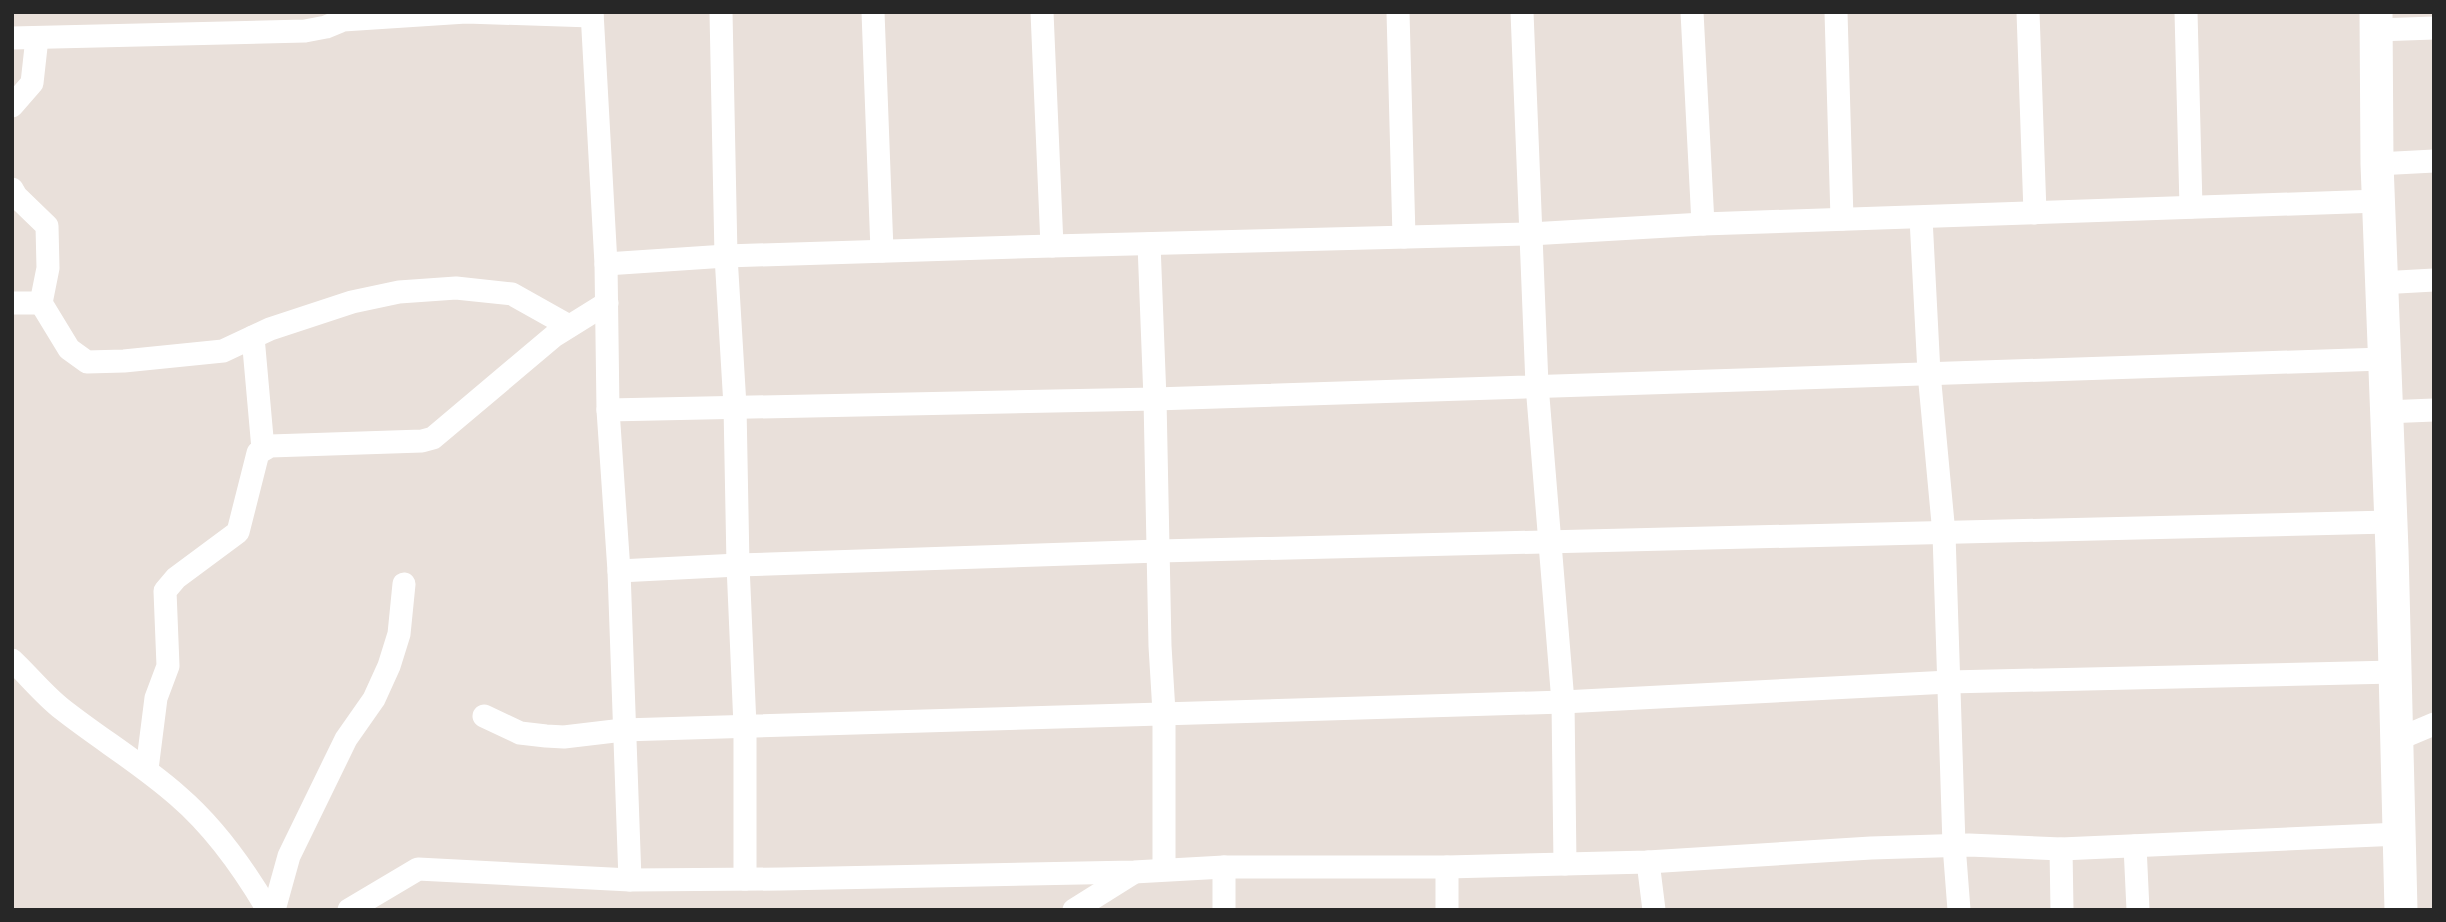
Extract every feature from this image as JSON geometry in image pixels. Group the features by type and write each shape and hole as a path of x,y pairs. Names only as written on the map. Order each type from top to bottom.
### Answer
{"main road":[{"path":"2377,21 2377,164 2401,910"}],"street":[{"path":"12,38 306,31 326,27 340,16 466,12 592,14 606,264 608,410 619,571 630,880"},
{"path":"721,12 726,256 735,406 745,726 745,879"},
{"path":"873,12 882,251"},
{"path":"1042,12 1052,246"},
{"path":"1398,12 1404,237"},
{"path":"1522,12 1536,385 1563,702 1565,864"},
{"path":"1692,12 1703,224"},
{"path":"1836,12 1842,219"},
{"path":"2028,12 2035,213"},
{"path":"2186,12 2191,207"},
{"path":"2377,21 2434,28"},
{"path":"12,106 32,83 37,38"},
{"path":"2377,164 2434,162"},
{"path":"12,189 47,226 48,268 41,303 69,348 87,362 223,351 253,337 352,302 399,292 456,288 512,294 569,326"},
{"path":"606,264 726,256 1530,234 1703,224 2379,201"},
{"path":"1922,218 1929,373 1944,534 1954,845 1959,910"},
{"path":"1149,244 1164,712 1164,869"},
{"path":"2381,283 2434,280"},
{"path":"12,303 41,303"},
{"path":"146,769 156,698 168,666 165,591 176,578 238,532 258,453 270,446 422,441 433,438 554,336 607,303"},
{"path":"253,337 263,449"},
{"path":"608,410 1155,399 2383,359"},
{"path":"2385,412 2434,410"},
{"path":"619,571 1159,551 2389,522"},
{"path":"274,910 289,856 346,739 374,699 388,666 399,634 404,584"},
{"path":"12,660 60,707 146,769 181,798 210,829 253,885 268,910"},
{"path":"484,716 520,733 564,737 623,730 1563,702 1949,682 2394,672"},
{"path":"2396,740 2434,724"},
{"path":"349,910 384,900 418,869 630,880 1134,872 1224,867 1447,867 1648,862 1954,845 2062,849 2400,834"},
{"path":"2135,846 2138,910"},
{"path":"2062,849 2062,910"},
{"path":"1648,862 1654,910"},
{"path":"1224,867 1224,910"},
{"path":"1447,867 1447,910"},
{"path":"1075,909 1134,872"}]}
